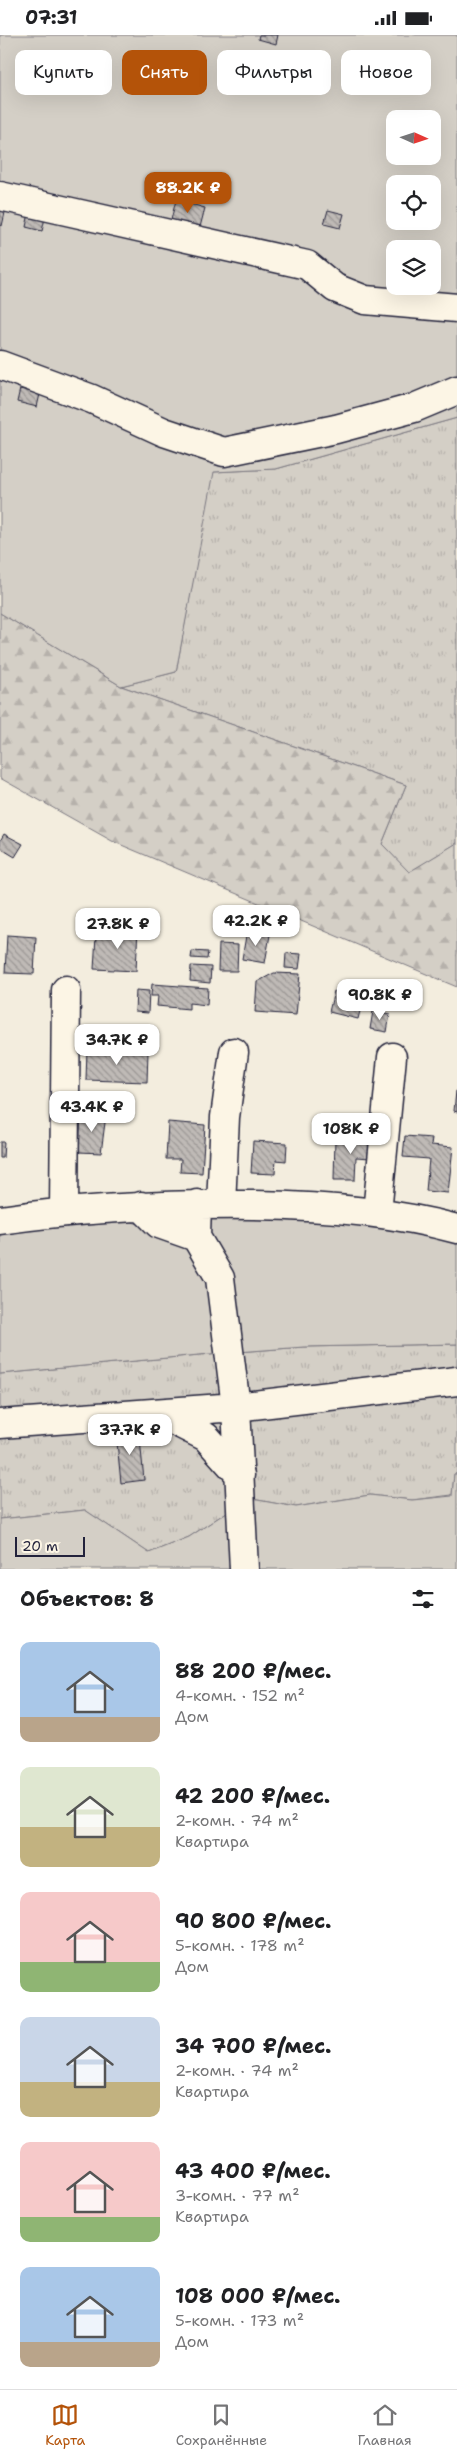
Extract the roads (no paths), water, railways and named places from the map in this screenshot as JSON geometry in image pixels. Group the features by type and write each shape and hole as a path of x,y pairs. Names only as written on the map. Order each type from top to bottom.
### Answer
{"street":[{"path":"0,196 308,265 335,288 365,299 457,308"},
{"path":"0,365 92,399 164,432 224,452 336,429 414,408 457,389"},
{"path":"64,1211 66,990"},
{"path":"196,1237 209,1204 225,1117 234,1052"},
{"path":"377,1213 392,1057"},
{"path":"141,1205 159,1224 196,1237 220,1278 236,1407 244,1569"},
{"path":"0,1220 64,1211 141,1205 320,1206 377,1213 457,1229"},
{"path":"0,1424 236,1407 457,1381"},
{"path":"158,1413 206,1437 240,1475"}]}
